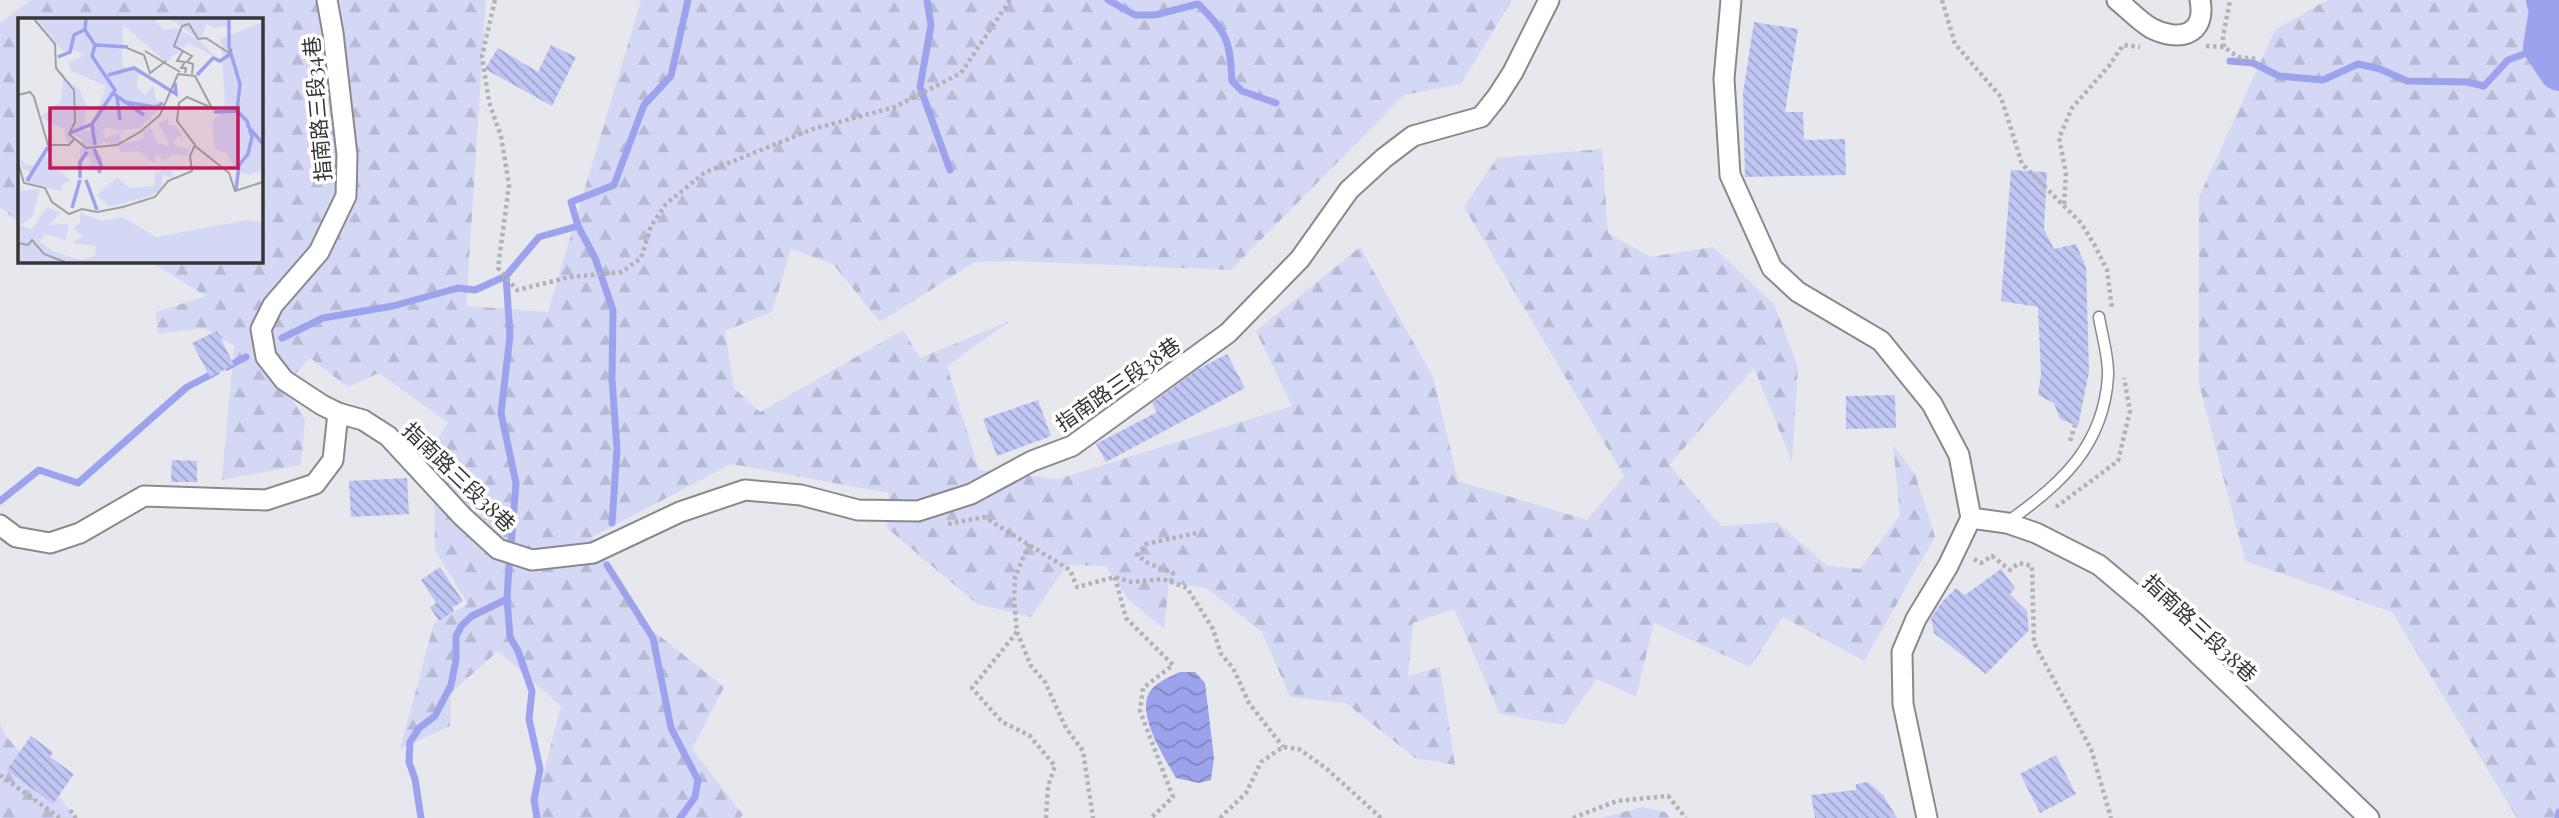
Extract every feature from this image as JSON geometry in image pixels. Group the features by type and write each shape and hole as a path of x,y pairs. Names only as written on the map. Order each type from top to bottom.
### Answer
{"street":[{"name":"指南路三段34巷","path":"327,0 347,155 346,196 319,252 273,305 261,329 266,357 284,380 338,413"},
{"name":"指南路三段38巷","path":"338,413 363,420 388,436 462,516 498,550 532,560 593,554 680,512 745,490 801,495 858,510 918,511 971,494 1032,461 1072,446 1228,333 1300,259 1349,190 1384,158 1413,136 1480,117 1513,72 1549,0"},
{"path":"1731,0 1724,79 1730,175 1772,268 1797,292 1881,341 1932,404 1959,455 1971,518 1948,566 1916,619 1902,652 1903,704 1927,818"},
{"path":"2117,0 2150,27 2168,34 2181,35 2193,31 2199,22 2200,0"},
{"path":"0,525 16,537 50,543 80,533 145,496 266,500 303,488 315,484 333,460 338,413"},
{"name":"指南路三段38巷","path":"1971,518 2007,523 2036,533 2099,565 2149,607 2369,818"}],"lane":[{"path":"2007,523 2033,505 2061,480 2083,455 2100,422 2108,375 2099,317"}],"path":[{"path":"495,0 482,56 489,102 501,136 509,185 498,268 517,290 539,287 570,277 622,272 640,258 651,226 666,204 704,173 813,129 895,107 961,73 1010,0"},
{"path":"1942,0 1955,44 2001,97 2022,164 2081,223 2107,270 2112,317"},
{"path":"2224,47 2223,37 2230,0"},
{"path":"2193,31 2207,47 2224,47 2238,57 2257,59"},
{"path":"2064,205 2066,173 2059,138 2072,108 2109,66 2123,45 2143,47"},
{"path":"2053,509 2118,461 2130,411 2123,376"},
{"path":"984,517 1070,570 1077,587 1115,577 1132,582 1163,579 1187,588 1213,629 1221,654 1233,668 1249,702 1283,747"},
{"path":"1171,582 1173,573 1148,563 1137,555 1146,544 1196,533"},
{"path":"1029,544 1015,577 1017,632 1031,666 1045,681 1066,727 1083,751 1093,818"},
{"path":"1974,559 1981,563 1992,556 2010,570 2019,563 2032,566 2034,643 2091,749 2111,818"},
{"path":"1115,577 1126,618 1173,665 1143,688 1140,711 1173,797 1151,818"},
{"path":"1017,632 972,688 1002,722 1029,734 1055,766 1048,786 1046,818"},
{"path":"1220,818 1246,793 1261,762 1283,747 1299,749 1327,769 1381,818"},
{"path":"0,775 60,818"},
{"path":"1573,818 1597,811 1617,801 1668,796 1686,818"},
{"path":"48,809 66,818"},
{"path":"70,810 76,818"}],"green space":[{"path":"31,0 486,0 466,306 548,312 641,0 1512,0 1461,84 1404,95 1231,270 1016,261 975,262 880,322 833,264 791,249 772,312 725,331 734,388 760,412 903,330 920,358 1010,321 947,366 979,470 1058,479 1292,406 1256,331 1360,247 1433,377 1458,481 1587,520 1624,476 1464,207 1497,158 1602,149 1608,233 1650,257 1713,247 1774,304 1798,367 1792,462 1754,368 1669,465 1721,526 1777,522 1826,565 1860,569 1900,515 1893,445 1915,474 1935,537 1864,661 1783,617 1750,667 1654,623 1636,697 1597,679 1564,725 1500,714 1454,609 1413,623 1408,676 1440,667 1455,765 1415,758 1346,703 1290,697 1262,632 1206,588 1169,583 1164,629 1128,599 1106,566 1067,565 1031,617 977,604 887,528 889,493 731,464 592,537 642,622 724,687 692,749 743,815 740,818 532,818 561,706 498,651 451,693 450,726 400,749 434,623 468,604 435,550 433,446 448,423 379,373 348,387 310,358 284,386 305,420 301,465 222,480 234,346 204,328 158,334 156,312 206,296 151,262 262,262 262,18 18,18 18,222 0,207 0,23"},
{"path":"2327,0 2559,0 2559,818 2517,818 2392,612 2245,561 2199,384 2199,197 2275,30"},
{"path":"0,724 5,735 77,818 0,818"},
{"path":"1642,807 1665,812 1670,818 1601,818"}],"water":[{"path":"1180,672 1195,672 1205,683 1214,758 1211,780 1199,783 1176,778 1153,735 1146,710 1151,690"}],"building":[{"path":"1754,22 1798,29 1785,112 1803,112 1804,140 1845,139 1846,175 1745,177 1743,93"},
{"path":"551,45 576,57 552,106 485,69 498,48 538,72"},
{"path":"2011,170 2047,172 2044,229 2054,249 2076,244 2086,267 2089,372 2078,426 2060,419 2054,403 2038,395 2041,374 2038,307 2001,301"},
{"path":"217,331 234,365 210,377 192,343"},
{"path":"1227,354 1245,388 1106,462 1096,444 1157,412 1152,403 1197,370"},
{"path":"1895,395 1896,428 1846,429 1846,396"},
{"path":"1038,400 1051,436 997,456 983,419"},
{"path":"172,460 197,461 197,482 171,482"},
{"path":"407,478 409,514 351,517 349,481"},
{"path":"440,567 463,601 439,621 430,607 436,603 421,580"},
{"path":"2001,569 2015,588 2010,594 2027,611 2029,630 1986,674 1934,633 1931,618 1956,588 1965,595"},
{"path":"31,736 53,752 50,757 74,774 53,804 7,770"},
{"path":"2056,755 2076,794 2040,813 2020,774"},
{"path":"1868,782 1883,795 1897,818 1815,818 1811,795 1856,790 1856,784"}],"waterway":[{"path":"282,338 323,318 393,306 458,288 475,290 506,276 539,237 578,226 571,202 614,185 644,105 671,76 688,0"},
{"path":"927,0 931,25 920,87 950,170"},
{"path":"1108,0 1135,15 1155,15 1198,4 1225,38 1232,81 1242,91 1276,103"},
{"path":"2546,0 2549,11 2543,47 2559,71"},
{"path":"2230,61 2253,63 2279,76 2323,80 2358,64 2380,69 2407,81 2467,82 2484,86 2508,60 2543,47"},
{"path":"578,226 595,258 613,310 612,379 617,449 612,523"},
{"path":"506,276 510,336 501,413 516,483 511,545"},
{"path":"227,367 246,357"},
{"path":"0,501 39,470 78,483 187,387 216,372"},
{"path":"607,565 653,638 671,728 698,780 695,797 680,818"},
{"path":"509,566 507,599 510,637 518,651 532,691 529,719 540,769 534,800 537,818"},
{"path":"421,818 415,779 409,762 410,742 419,728 435,716 451,685 456,660 456,636 462,625 472,616 507,599"},
{"path":"2558,818 2559,812"}]}
